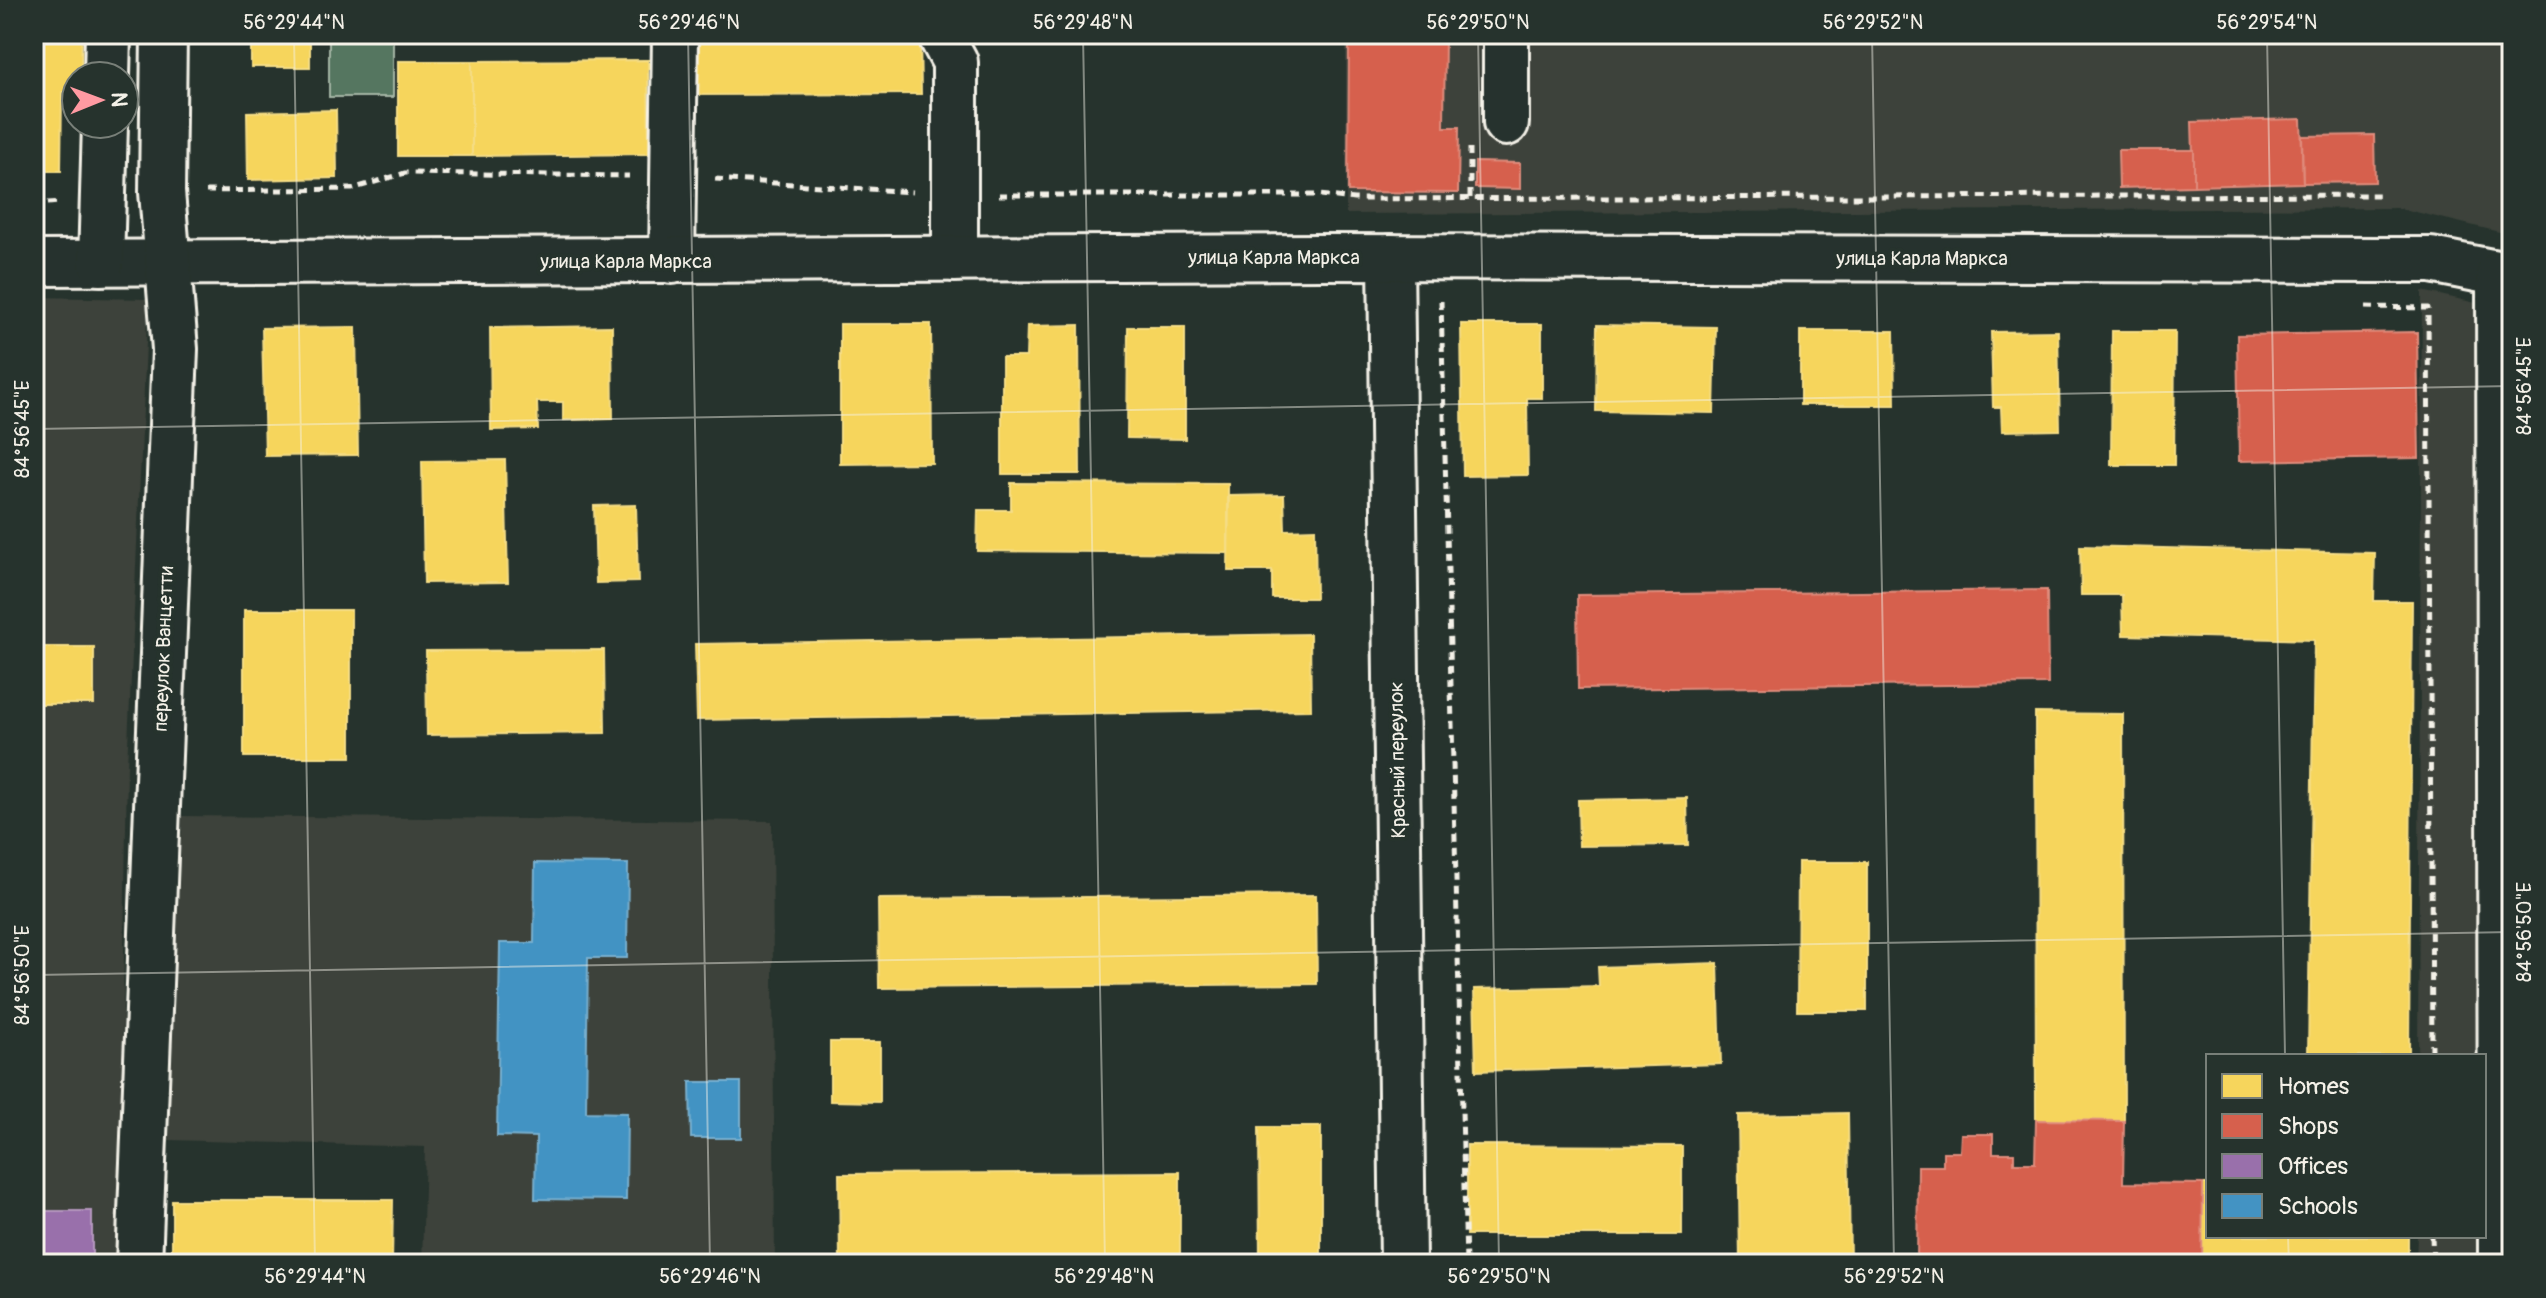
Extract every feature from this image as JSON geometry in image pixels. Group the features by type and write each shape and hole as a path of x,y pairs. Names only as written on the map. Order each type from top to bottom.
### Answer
{"street":[{"path":"107,60 108,34"},
{"name":"переулок Ванцетти","path":"139,1264 175,349 162,192 164,34"},
{"path":"672,261 675,34"},
{"path":"940,34 955,62 955,259"},
{"path":"1506,34 1506,123"},
{"path":"101,263 105,140"},
{"name":"улица Карла Маркса","path":"34,263 1391,257 2418,260 2506,275"},
{"name":"Красный переулок","path":"1391,257 1403,1264"},
{"path":"2501,1264 2506,275"}],"path":[{"path":"162,192 352,189 405,173 673,176 955,195 1320,195 1354,199 2381,195"},
{"path":"34,204 51,205 103,193"},
{"path":"1441,296 1466,1264"},
{"path":"2428,308 2432,1054"},
{"path":"2432,1238 2433,1264"}],"shaded area":[{"path":"1346,34 2512,34 2512,235 2399,208 1346,214"},
{"path":"2422,291 2512,311 2512,1264 2416,1264 2417,1238 2486,1238 2486,1054 2418,1054"},
{"path":"34,297 148,299 127,767 119,1264 34,1264"},
{"path":"182,816 772,821 775,1264 422,1264 425,1147 169,1140"}],"green space":[{"path":"329,34 393,34 393,97 329,97"}],"building: Homes":[{"path":"34,34 82,34 81,60 60,60 61,171 34,171"},
{"path":"251,34 310,34 310,67 251,67"},
{"path":"687,34 920,34 921,94 687,95"},
{"path":"648,60 649,154 472,156 472,61"},
{"path":"398,61 472,61 472,156 398,156"},
{"path":"336,110 337,178 248,180 247,112"},
{"path":"840,324 931,324 932,463 840,464"},
{"path":"1461,324 1542,324 1542,398 1527,398 1528,475 1463,476"},
{"path":"1079,325 1080,474 1002,474 1002,357 1026,357 1027,326"},
{"path":"1597,325 1716,327 1714,413 1596,411"},
{"path":"612,326 613,419 563,420 563,402 537,402 538,429 491,430 490,328"},
{"path":"356,327 358,455 265,456 262,328"},
{"path":"1128,327 1185,327 1185,439 1127,438"},
{"path":"1800,331 1894,331 1895,405 1800,405"},
{"path":"2058,331 2060,430 2002,431 2001,407 1993,407 1991,332"},
{"path":"2112,331 2175,331 2174,465 2111,465"},
{"path":"505,460 508,582 424,583 422,461"},
{"path":"1011,483 1228,484 1228,553 977,551 978,510 1011,510"},
{"path":"1284,495 1285,530 1315,529 1316,598 1272,598 1272,571 1228,571 1229,496"},
{"path":"636,505 638,582 596,583 594,506"},
{"path":"2080,546 2375,553 2374,601 2412,601 2409,1054 2308,1054 2314,640 2123,635 2122,595 2081,595"},
{"path":"244,610 351,610 351,757 244,757"},
{"path":"1310,634 1311,710 697,720 695,644"},
{"path":"34,647 94,647 94,704 34,704"},
{"path":"604,650 605,733 427,735 426,651"},
{"path":"2035,713 2123,714 2124,1121 2036,1120"},
{"path":"1687,798 1688,845 1579,846 1578,800"},
{"path":"1798,862 1867,862 1867,1011 1797,1011"},
{"path":"1316,895 1317,984 879,988 878,899"},
{"path":"1718,963 1721,1064 1476,1071 1474,989 1599,986 1598,967"},
{"path":"830,1042 880,1042 880,1102 830,1101"},
{"path":"1848,1113 1850,1264 1740,1264 1738,1115"},
{"path":"1259,1127 1321,1127 1321,1264 1260,1264"},
{"path":"1467,1145 1682,1146 1682,1235 1467,1235"},
{"path":"1180,1172 1180,1264 840,1264 839,1174"},
{"path":"2203,1184 2206,1184 2206,1238 2408,1238 2408,1264 2202,1264"},
{"path":"172,1200 393,1200 392,1264 172,1264"}],"building: Shops":[{"path":"1349,34 1445,34 1444,127 1459,127 1458,193 1348,192"},
{"path":"2301,119 2303,183 2194,186 2192,122"},
{"path":"2374,135 2375,182 2303,183 2302,136"},
{"path":"2118,150 2194,150 2194,186 2119,188"},
{"path":"1475,162 1520,163 1520,189 1475,188"},
{"path":"2417,332 2419,458 2239,461 2237,335"},
{"path":"2047,590 2048,684 1578,689 1577,595"},
{"path":"2036,1120 2124,1121 2123,1183 2203,1184 2202,1264 1917,1264 1918,1166 1943,1166 1943,1152 1960,1152 1961,1134 1993,1134 1993,1153 2014,1153 2014,1163 2035,1163"}],"building: Offices":[{"path":"34,1211 92,1211 92,1264 34,1264"}],"building: Schools":[{"path":"535,863 628,864 627,958 588,958 586,1112 627,1113 626,1200 535,1199 536,1137 497,1136 500,943 534,943"},
{"path":"690,1082 741,1082 741,1138 691,1138"}]}
